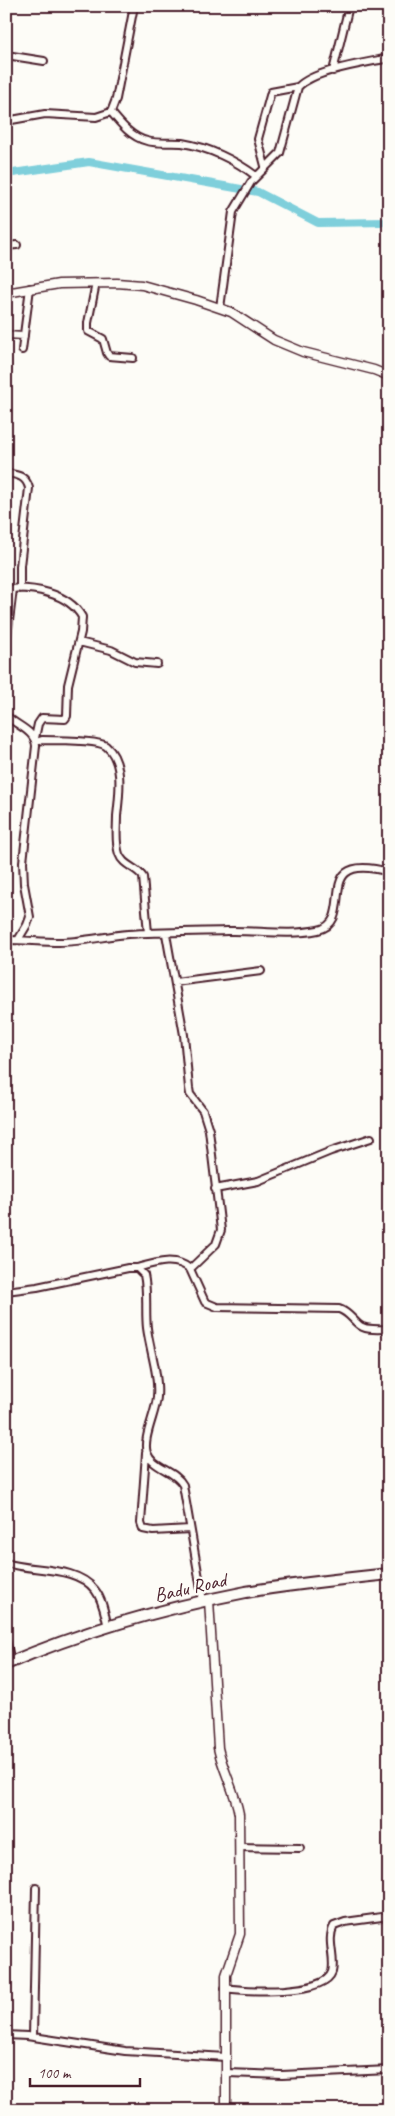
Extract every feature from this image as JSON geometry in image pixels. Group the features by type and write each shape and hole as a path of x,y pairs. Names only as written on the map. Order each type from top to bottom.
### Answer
{"main road":[{"name":"Badu Road","path":"9,1663 39,1650 154,1612 247,1592 389,1574"}],"street":[{"path":"111,112 116,99 134,6"},
{"path":"333,70 349,6"},
{"path":"6,55 44,61"},
{"path":"265,166 258,139 271,92 298,87 333,70 389,58"},
{"path":"220,308 230,224 239,200 251,182 280,153 298,87"},
{"path":"6,121 45,114 96,117 111,112"},
{"path":"111,112 124,128 146,141 181,143 204,149 243,166 256,176"},
{"path":"6,246 17,245"},
{"path":"96,283 88,330 103,339 106,353 110,356 133,358"},
{"path":"6,293 59,284 142,285 231,312 274,340 303,352 374,370 389,376"},
{"path":"22,350 30,288"},
{"path":"6,335 24,336"},
{"path":"6,473 24,477 29,488 20,566 13,589 6,645"},
{"path":"13,589 50,593 80,612 83,624 68,685 67,716 65,719 60,720 42,718 38,724 23,862 24,884 30,917 18,940"},
{"path":"79,642 111,650 135,662 157,664"},
{"path":"6,716 36,740 98,742 106,746 112,754 119,774 116,835 118,852 121,859 143,877 148,933"},
{"path":"6,940 58,942 148,933 252,931 292,933 320,930 326,928 333,921 340,881 345,872 364,868 389,872"},
{"path":"166,934 184,1035 190,1094 207,1119 221,1224 220,1238 190,1269"},
{"path":"175,982 261,971"},
{"path":"215,1189 258,1181 331,1151 371,1138"},
{"path":"6,1291 170,1262 180,1263 190,1269 202,1297 210,1305 228,1308 339,1309 349,1314 362,1326 389,1329"},
{"path":"137,1268 141,1270 145,1279 148,1329 157,1383 156,1409 147,1439 141,1523 143,1529 152,1531 190,1529"},
{"path":"146,1451 151,1461 178,1476 183,1485 190,1529 206,1601 220,1761 236,1801 239,1847 240,1934 227,1966 225,1988 226,2110"},
{"path":"6,1563 67,1574 88,1584 96,1591 108,1627"},
{"path":"6,1640 9,1663"},
{"path":"239,1847 300,1848"},
{"path":"34,2037 36,1888"},
{"path":"225,1988 283,1990 319,1984 326,1980 332,1970 331,1935 334,1926 345,1922 389,1916"},
{"path":"6,2035 34,2037 125,2051 226,2057"},
{"path":"227,2073 282,2075 389,2070"}],"waterway":[{"path":"6,174 89,162 258,192 318,223 389,222"}]}
